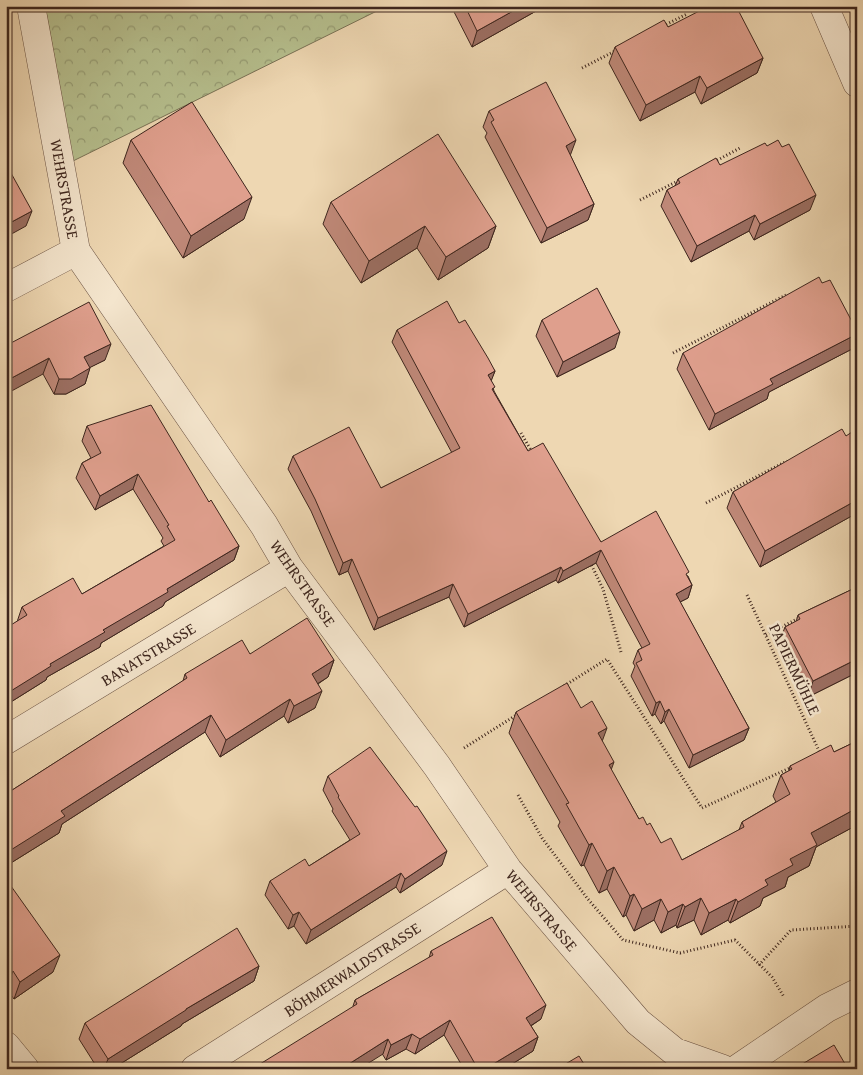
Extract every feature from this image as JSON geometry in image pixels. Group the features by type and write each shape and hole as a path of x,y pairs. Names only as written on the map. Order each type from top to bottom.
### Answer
{"street":[{"name":"WEHRSTRASSE","path":"31,6 76,252 264,525 289,568 437,766 508,870 638,1022 675,1052 723,1069"},
{"path":"824,6 857,83"},
{"path":"6,288 76,252"},
{"name":"BANATSTRASSE","path":"6,740 289,568"},
{"name":"BÖHMERWALDSTRASSE","path":"195,1069 508,870"},
{"path":"737,1069 827,1008 857,993"},
{"path":"6,1046 25,1069"}],"path":[{"path":"660,27 687,14"},
{"path":"582,68 626,46"},
{"path":"707,165 740,148"},
{"path":"640,200 682,178"},
{"path":"673,353 786,296"},
{"path":"521,433 535,458"},
{"path":"706,503 790,459"},
{"path":"588,557 602,589 621,652"},
{"name":"PAPIERMÜHLE","path":"747,595 821,754"},
{"path":"766,635 801,617"},
{"path":"559,689 607,659 702,808 795,766"},
{"path":"487,733 519,713"},
{"path":"812,758 830,752"},
{"path":"518,795 548,845 587,898 624,940 680,953 734,940 772,977 801,1025"},
{"path":"759,965 791,930 857,926"}],"green space":[{"path":"45,6 387,6 73,161"}],"building":[{"path":"465,6 522,6 477,31"},
{"path":"709,6 714,6 715,8 726,6 728,9 736,6 763,58 707,88 700,76 646,105 615,47 664,20 668,27"},
{"path":"546,82 576,140 566,146 594,204 547,228 491,122 494,120 489,111"},
{"path":"192,102 252,197 191,236 131,140"},
{"path":"438,134 496,226 446,257 425,226 369,261 331,202"},
{"path":"778,140 782,147 789,144 816,195 760,224 755,215 697,246 667,190 680,183 678,179 716,158 720,165 765,143 767,146"},
{"path":"6,164 32,211 6,225"},
{"path":"819,277 822,283 830,280 857,334 770,379 773,384 715,414 683,353"},
{"path":"597,288 620,332 563,362 542,320"},
{"path":"447,301 459,323 465,320 488,358 495,371 488,375 495,387 492,389 528,451 543,443 601,542 656,511 689,572 686,574 692,585 676,594 749,728 693,755 669,709 665,712 660,701 656,703 636,663 642,660 638,650 650,644 601,550 563,571 561,567 468,614 453,584 378,618 352,559 343,563 315,499 293,456 349,427 381,488 460,448 397,330"},
{"path":"89,302 111,344 84,357 90,368 71,379 59,379 49,358 6,381 6,339 9,344"},
{"path":"151,405 209,502 211,500 239,546 167,589 168,592 103,630 105,632 50,664 51,666 6,694 6,628 27,615 22,607 73,578 82,594 175,540 167,526 169,525 138,474 100,496 82,463 101,453 87,426"},
{"path":"842,429 846,436 852,432 857,441 857,500 765,551 733,492"},
{"path":"857,587 857,659 813,681 785,627 800,619 798,615"},
{"path":"307,618 334,660 312,674 322,691 294,706 290,699 226,740 211,715 61,811 65,816 6,853 6,794 187,678 185,674 242,640 250,654"},
{"path":"567,683 581,708 592,701 607,728 598,733 614,762 609,765 639,819 643,817 647,825 650,823 661,843 671,838 682,860 744,827 742,822 790,794 781,775 792,769 790,766 831,745 834,752 857,741 857,808 811,833 817,845 790,859 793,865 765,880 768,885 738,902 736,899 709,913 701,898 685,907 683,904 668,912 661,899 642,909 634,894 630,896 614,867 607,871 592,843 589,845 566,804 569,803 516,712"},
{"path":"370,747 415,807 417,806 447,851 405,879 401,873 311,930 299,912 293,915 270,881 305,859 309,866 360,834 328,776"},
{"path":"6,879 60,955 20,982 13,971 7,975 6,973"},
{"path":"492,917 546,1005 526,1018 538,1037 485,1069 478,1069 450,1020 420,1039 412,1034 391,1045 388,1039 341,1069 252,1069 357,1004 355,1000 433,955 431,951"},
{"path":"237,928 259,966 186,1009 108,1059 85,1023"},
{"path":"834,1045 848,1069 794,1069"},
{"path":"579,1056 587,1069 557,1069"}]}
